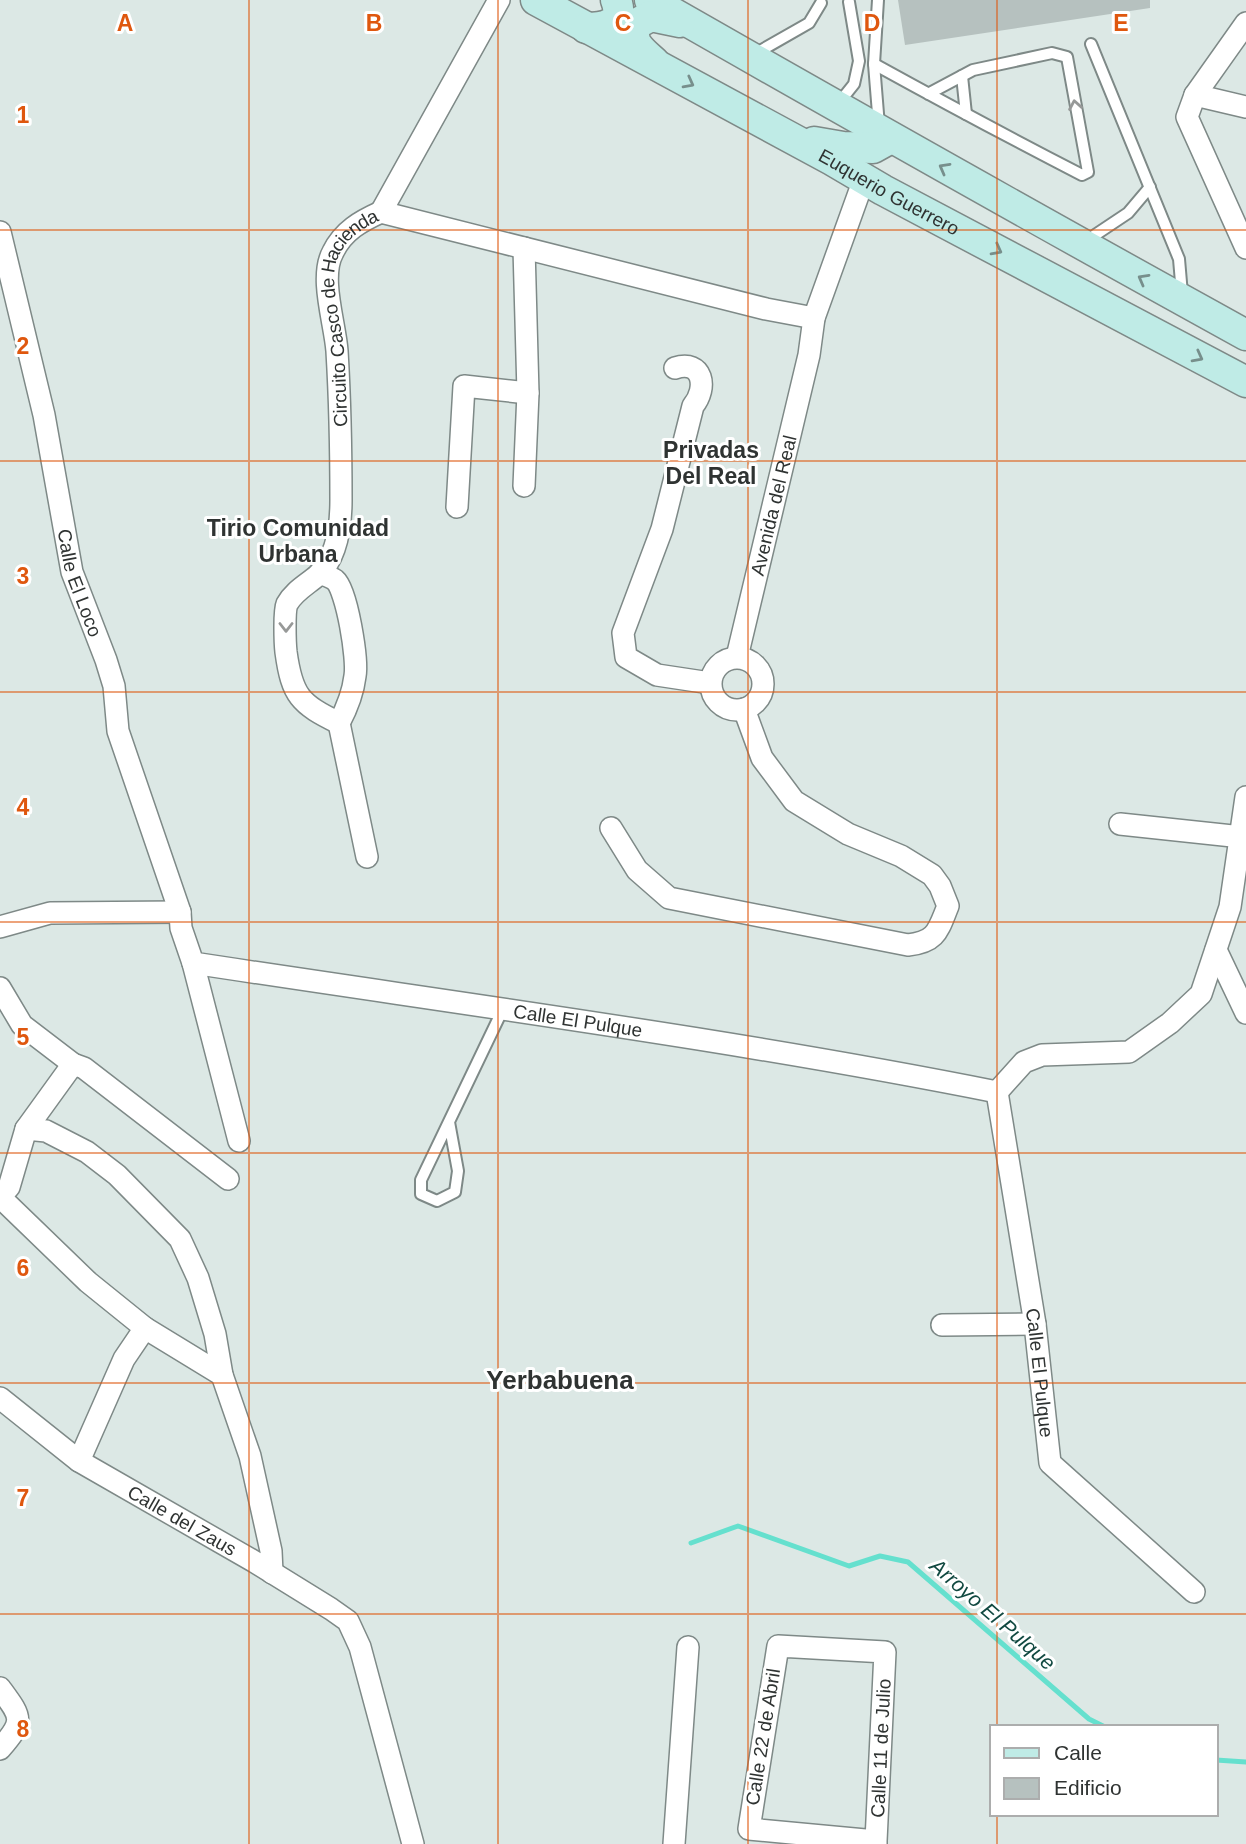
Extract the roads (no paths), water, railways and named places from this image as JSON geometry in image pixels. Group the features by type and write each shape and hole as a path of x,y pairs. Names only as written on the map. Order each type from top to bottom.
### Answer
{"main road":[{"name":"Euquerio Guerrero","path":"536,0 864,179 1246,382"},
{"path":"586,28 606,27 613,22 618,14 616,0"},
{"path":"650,0 885,135 1246,335"},
{"path":"658,66 636,46 633,36 636,24 650,16 694,26"},
{"path":"790,137 843,147 873,148 885,135"}],"street":[{"path":"381,212 398,177 499,0"},
{"path":"1246,23 1195,95 1187,117 1246,247"},
{"path":"1195,95 1246,107"},
{"name":"Avenida del Real","path":"737,657 809,355 814,318 864,179"},
{"name":"Circuito Casco de Hacienda","path":"320,573 335,546 341,518 337,348 327,276 332,253 357,223 381,212 766,309 814,318"},
{"name":"Calle El Loco","path":"0,232 44,415 72,572 106,660 114,686 118,731 181,920"},
{"path":"524,248 528,393 524,486"},
{"path":"675,368 684,365 695,369 702,380 702,389 693,406 662,529 622,633 626,657 657,675 710,683"},
{"path":"457,507 464,386 528,393"},
{"path":"339,723 315,712 297,696 286,651 286,605 300,588 320,573 335,579 343,593 352,638 356,673 349,706 339,723 367,857"},
{"path":"737,657 752,662 761,673 763,688 757,701 744,709 732,710 720,705 713,695 710,683 714,670 724,660 737,657"},
{"path":"611,828 637,870 669,898 908,945 923,943 936,936 948,906 932,875 901,856 848,834 794,801 762,758 744,709"},
{"path":"997,1092 1024,1062 1042,1055 1129,1052 1170,1023 1201,994 1216,950 1238,905 1246,797"},
{"path":"1120,824 1242,837"},
{"path":"0,927 50,913 181,920 239,1141"},
{"path":"1216,950 1246,1013"},
{"name":"Calle El Pulque","path":"193,963 639,1028 870,1066 997,1092 1035,1324 1050,1463 1194,1592"},
{"path":"0,988 22,1025 73,1064 84,1068 228,1179"},
{"path":"73,1064 26,1129 2,1190 88,1282 145,1328 222,1375"},
{"path":"26,1129 46,1131 87,1152 117,1175 180,1239 198,1278 215,1335 222,1375 250,1456 271,1551 272,1573"},
{"path":"942,1325 1035,1324"},
{"path":"79,1461 124,1359 145,1328"},
{"name":"Calle del Zaus","path":"0,1398 79,1461 272,1573 348,1621 360,1647 413,1844"},
{"name":"Calle 11 de Julio","path":"778,1646 885,1652 876,1842"},
{"name":"Calle 22 de Abril","path":"778,1646 749,1829 876,1842"},
{"path":"674,1844 688,1647"},
{"path":"0,1688 18,1712 18,1724 0,1749"}],"lane":[{"path":"878,0 874,64 885,135"},
{"path":"836,107 854,84 859,61 849,2"},
{"path":"750,57 809,23 821,4"},
{"path":"1091,44 1179,260 1183,300"},
{"path":"874,64 928,94 965,114 1082,175 1088,172 1067,57 1052,53 973,70 928,94"},
{"path":"962,76 965,114"},
{"path":"1081,244 1128,213 1150,187"},
{"path":"449,1122 458,1171 455,1192 437,1201 421,1194 421,1180 503,1009"}],"waterway":[{"name":"Arroyo El Pulque","path":"691,1543 738,1526 849,1566 880,1556 908,1562 1089,1719 1101,1725"},
{"name":"Arroyo El Pulque","path":"1218,1760 1246,1762"}],"district":[{"name":"Privadas Del Real","path":"711,463"},
{"name":"Tirio Comunidad Urbana","path":"298,541"},
{"name":"Yerbabuena","path":"560,1380"}]}
